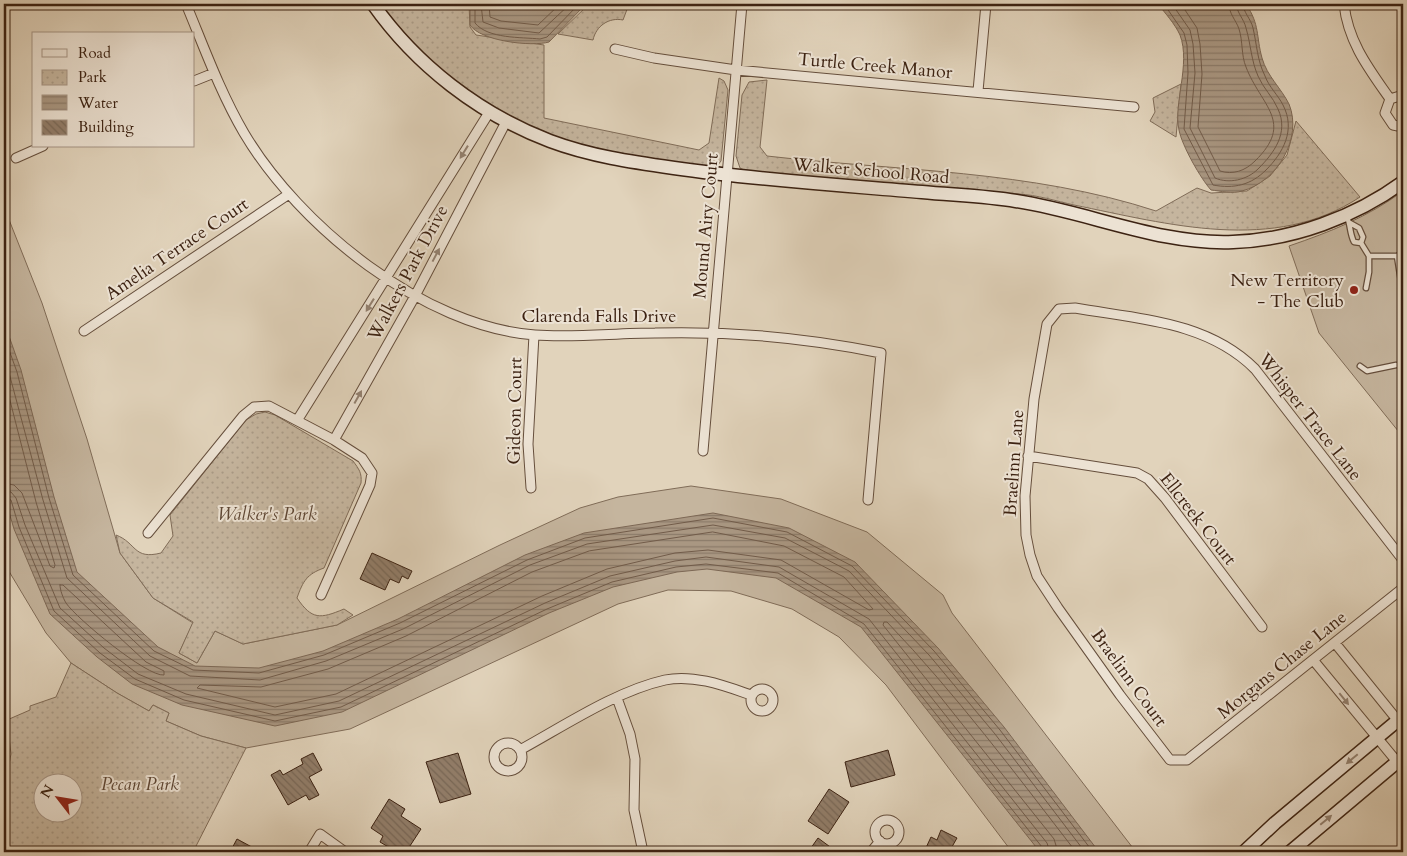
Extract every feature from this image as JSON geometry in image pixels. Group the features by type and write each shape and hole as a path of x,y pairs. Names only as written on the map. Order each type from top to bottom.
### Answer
{"street":[{"name":"Clarenda Falls Drive","path":"186,4 214,73 245,134 289,194 335,240 386,278 415,296 446,311 487,326 534,335 714,332 831,344 881,353 868,500"},
{"name":"Walker School Road","path":"373,4 402,41 426,65 490,111 550,141 626,161 726,176 1016,200 1094,218 1147,233 1211,242 1236,242 1287,235 1348,219 1403,182"},
{"name":"Mound Airy Court","path":"702,450 742,4"},
{"path":"978,91 986,4"},
{"path":"1344,4 1351,38 1362,60 1390,99"},
{"name":"Turtle Creek Manor","path":"615,50 654,58 736,70 978,91 1134,108"},
{"path":"195,82 214,73"},
{"path":"1403,95 1390,99 1385,108 1386,118 1393,125 1403,127"},
{"name":"Walkers Park Drive","path":"298,420 490,111"},
{"name":"Walkers Park Drive","path":"334,440 415,296 508,120"},
{"path":"16,158 38,148"},
{"name":"Amelia Terrace Court","path":"84,331 289,194"},
{"name":"Whisper Trace Lane","path":"1053,316 1059,309 1074,308 1180,327 1208,336 1234,350 1255,369 1403,560"},
{"name":"Braelinn Lane","path":"1053,316 1047,324 1043,338 1028,456 1025,496 1026,535 1038,576 1058,608"},
{"name":"Gideon Court","path":"531,488 528,434 534,335"},
{"path":"148,533 243,416 254,407 269,406 334,440 362,458 372,473 370,485 321,595"},
{"name":"Ellcreek Court","path":"1028,456 1125,470 1148,479 1165,498 1262,627"},
{"name":"Morgans Chase Lane","path":"1178,761 1187,760 1314,661 1403,588"},
{"name":"Braelinn Court","path":"1058,608 1120,695 1170,760 1178,761"},
{"path":"1244,852 1275,823 1401,721 1335,643"},
{"path":"1290,852 1401,763 1377,739 1314,661"},
{"path":"520,750 617,698 666,680 693,679 723,685 751,695"},
{"path":"617,698 630,734 635,759 634,810 642,852"},
{"path":"308,852 320,834 345,852"},
{"path":"871,852 880,841"}],"lane":[{"path":"1348,219 1359,228 1364,237 1361,243"},
{"path":"1348,219 1349,231 1354,242 1361,243"},
{"path":"1361,243 1369,256 1366,288"},
{"path":"1369,256 1397,256 1403,254"},
{"path":"1397,256 1402,288"},
{"path":"1360,366 1368,371 1396,365"}],"green space":[{"path":"379,4 469,4 470,27 476,35 544,45 544,118 699,150 709,143 719,78 724,81 728,90 721,161 717,166 710,169 628,158 540,135 458,86 418,53"},
{"path":"589,4 629,4 623,20 608,21 600,27 593,40 558,34"},
{"path":"767,80 760,147 767,156 1012,180 1061,187 1109,197 1156,211 1197,188 1211,193 1247,191 1270,176 1287,155 1296,121 1360,197 1327,214 1292,225 1256,230 1220,229 1146,220 1026,195 744,170 740,168 736,156 742,95 749,82"},
{"path":"1181,84 1176,137 1150,121 1155,112 1153,98"},
{"name":"New Territory - The Club","path":"1403,191 1403,437 1319,333 1289,246 1348,223 1376,209"},
{"path":"4,207 42,303 87,439 120,553 153,598 193,623 179,653 197,663 215,631 243,644 337,625 580,508 618,497 691,486 781,499 867,532 943,595 952,613 1136,852 1012,852 886,685 839,637 792,609 731,591 668,590 618,604 350,729 246,748 201,736 166,721 169,713 153,705 149,711 71,663 46,633 4,563"},
{"name":"Walker's Park","path":"265,412 275,415 353,461 360,471 361,483 324,568 306,579 297,598 307,610 317,616 329,615 344,609 353,615 337,625 243,644 215,631 197,663 179,653 193,622 153,598 120,553 116,535 123,538 136,550 145,554 161,553 173,536 170,515 246,420 256,414"},
{"name":"Pecan Park","path":"71,663 149,711 153,705 169,713 166,721 201,736 246,748 193,852 4,852 4,790 11,754 7,720 30,710 30,706 56,697"}],"water":[{"path":"470,4 586,4 549,42 531,44 495,39 476,31 470,25"},
{"path":"1158,4 1246,4 1254,18 1264,64 1289,104 1292,117 1290,144 1284,157 1266,178 1255,186 1235,192 1211,190 1192,162 1181,137 1178,120 1184,58 1183,46 1178,31"},
{"path":"4,322 21,370 54,497 77,572 158,647 195,666 259,668 323,651 398,619 525,555 584,533 713,513 789,528 855,562 938,648 1004,727 1099,852 1040,852 861,627 776,578 707,569 677,572 613,587 549,613 342,712 275,726 182,705 132,684 97,657 50,614 14,529 4,495"}],"building":[{"path":"372,553 412,571 408,579 402,576 399,583 390,579 385,590 360,579"},
{"path":"888,750 895,775 851,787 845,762"},
{"path":"313,753 322,770 309,777 319,795 309,800 306,795 288,805 271,775 280,770 283,775 303,764 301,759"},
{"path":"458,753 471,794 440,803 426,762"},
{"path":"829,789 849,802 828,834 808,821"},
{"path":"389,799 405,809 401,816 421,829 406,852 397,852 380,842 383,836 371,828"},
{"path":"941,830 957,838 949,852 924,852 931,837 937,840"},
{"path":"818,838 837,852 808,852"},
{"path":"237,839 261,852 230,852"}],"place":[{"name":"New Territory - The Club","path":"1354,290"}]}
